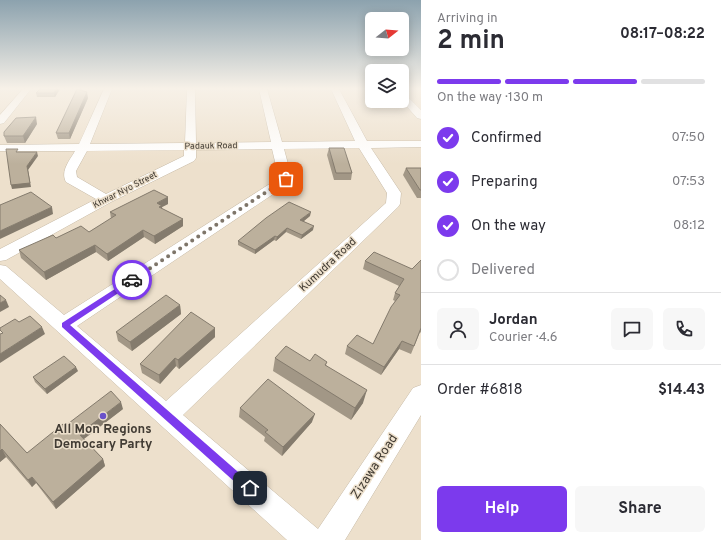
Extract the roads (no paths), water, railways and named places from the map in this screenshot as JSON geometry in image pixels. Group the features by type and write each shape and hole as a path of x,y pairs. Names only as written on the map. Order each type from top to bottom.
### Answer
{"street":[{"path":"97,114 83,147 70,171 71,179 106,199"},
{"name":"Khwar Nyo Street","path":"0,256 106,199 190,158 191,114"},
{"path":"64,325 286,179 269,114"},
{"name":"Kumudra Road","path":"166,416 393,204 394,193 363,145 348,114"},
{"name":"Padauk Road","path":"0,148 421,144"},
{"path":"0,270 309,540"},
{"name":"Zizawa Road","path":"328,540 421,395"}],"place":[{"name":"All Mon Regions Democary Party","path":"103,416"}]}
